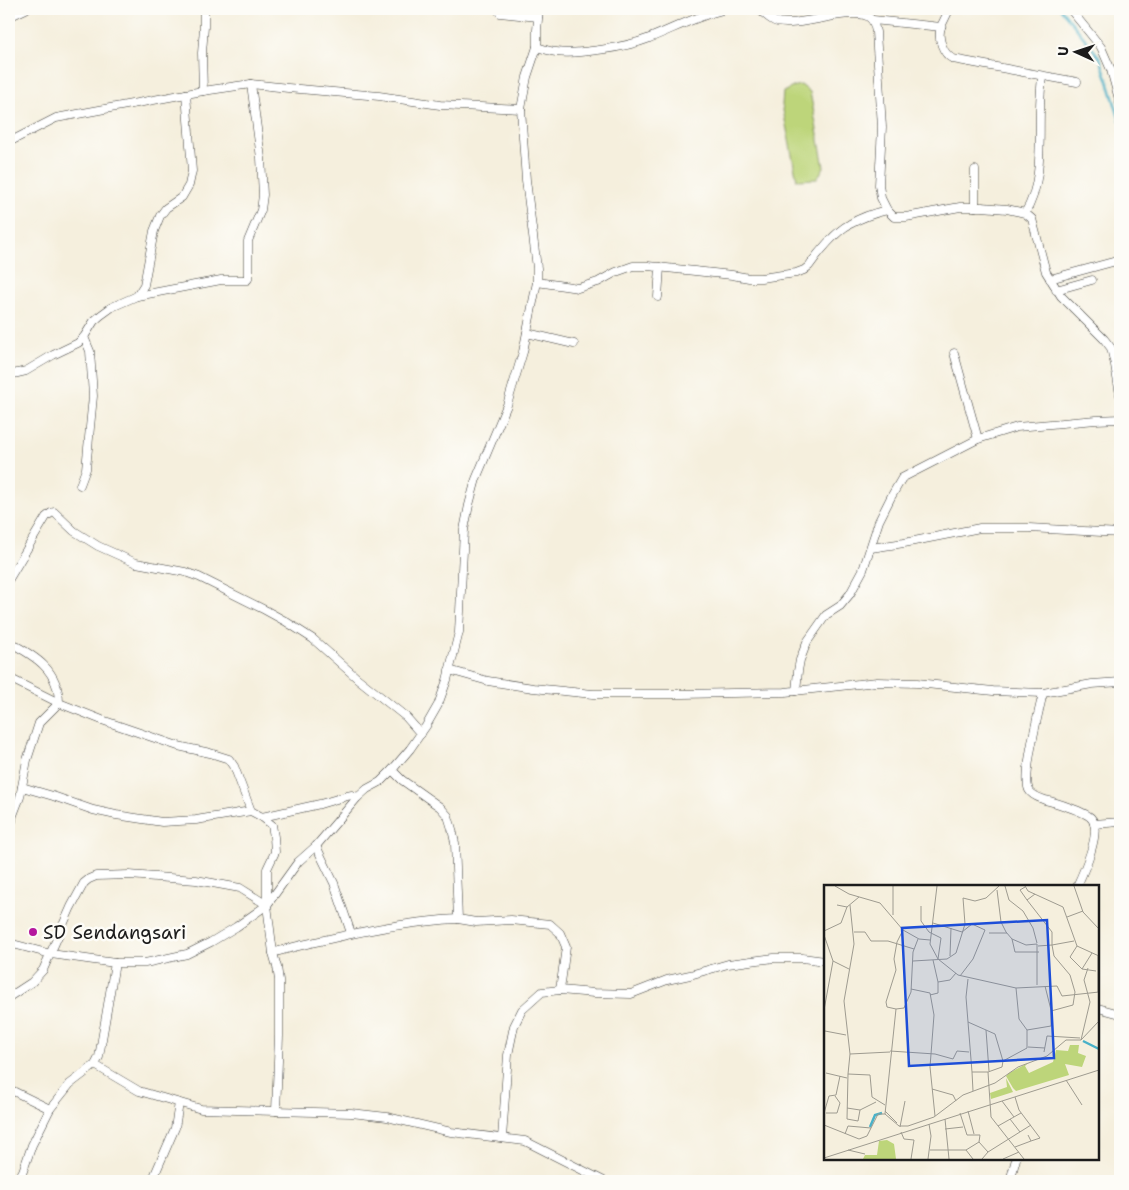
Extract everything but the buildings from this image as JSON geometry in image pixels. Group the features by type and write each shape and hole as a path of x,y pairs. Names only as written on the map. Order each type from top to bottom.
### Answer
{"street":[{"path":"9,17 26,9"},
{"path":"203,90 204,9"},
{"path":"9,943 51,954 115,963 145,964 187,954 211,942 267,905 298,862 316,846 358,797 367,789 380,782 410,749 438,705 447,680 459,632 464,530 469,505 476,479 507,405 523,352 537,282 537,268 526,180 521,109 527,78 537,47 539,9"},
{"path":"537,47 566,53 629,44 726,9"},
{"path":"758,9 777,22 787,23 861,14 873,20 940,27"},
{"path":"949,9 940,27 940,38 943,49 948,57 1077,82"},
{"path":"1070,9 1101,47 1111,70 1120,102"},
{"path":"500,14 538,17"},
{"path":"873,20 876,32 882,127 879,185 881,198 886,210 894,217 906,217 960,207 1007,209 1025,213 1032,219 1046,272 1056,290 1111,348 1120,395"},
{"path":"1025,213 1030,205 1038,170 1042,76"},
{"path":"9,375 26,371 78,343 84,338 94,321 101,315 118,304 137,296 221,280 247,280 248,241 261,210 263,195 261,158 251,84"},
{"path":"9,142 56,118 203,90 251,84 379,96 440,105 521,109"},
{"path":"137,296 144,285 154,231 160,216 166,208 182,196 189,185 192,171 186,94"},
{"path":"975,170 975,207"},
{"path":"537,282 578,288 598,282 616,272 633,266 660,267 749,278 796,273 809,266 848,224 870,214 886,210"},
{"path":"1050,279 1120,260"},
{"path":"658,297 660,267"},
{"path":"1056,290 1092,280"},
{"path":"527,333 574,344"},
{"path":"80,484 86,469 92,396 90,351 84,338"},
{"path":"954,353 978,439"},
{"path":"796,691 800,660 807,642 826,615 840,606 850,594 863,570 880,521 902,478 978,439 1017,427 1120,419"},
{"path":"9,580 46,517 54,512 74,531 105,549 136,563 185,572 199,577 285,621 313,639 357,678 406,716 421,734"},
{"path":"871,548 980,528 1029,528 1120,533"},
{"path":"9,642 39,660 56,683 59,693 59,703 39,723 27,760 20,797 13,815 9,837"},
{"path":"449,670 488,681 593,694 785,692 878,682 917,683 993,691 1043,693 1092,684 1120,682"},
{"path":"9,678 59,703 150,737 229,759 234,766 251,811"},
{"path":"1043,693 1027,779 1029,790 1032,794 1091,817 1095,832 1088,864 1078,885"},
{"path":"392,770 402,780 440,806 448,816 455,843 458,919"},
{"path":"22,787 93,810 162,822 196,820 251,811 272,825 274,852 267,869 267,905 273,952 279,980 276,1111"},
{"path":"262,817 347,796 358,797"},
{"path":"1094,824 1120,822"},
{"path":"316,846 334,883 351,933"},
{"path":"9,997 32,982 43,970 71,907 84,883 96,876 129,875 196,880 240,888 267,905"},
{"path":"273,952 351,933 426,921 458,919 476,922 511,920 550,924 560,933 566,947 560,990"},
{"path":"502,1138 508,1056 514,1026 522,1010 542,992 560,990 594,994 631,994 667,980 728,964 774,958 802,958 824,961"},
{"path":"20,1180 32,1145 50,1110 70,1084 95,1065 99,1057 115,963"},
{"path":"1099,1008 1120,1014"},
{"path":"95,1065 139,1091 201,1109 351,1113 387,1117 452,1132 525,1141 604,1181"},
{"path":"9,1089 50,1110"},
{"path":"152,1181 175,1128 179,1103"},
{"path":"1010,1181 1016,1160"}],"green space":[{"path":"801,85 810,92 824,167 817,179 797,180 782,105 783,92"}],"waterway":[{"path":"1061,9 1100,58 1120,121"}],"place":[{"name":"SD Sendangsari","path":"33,932"}]}
